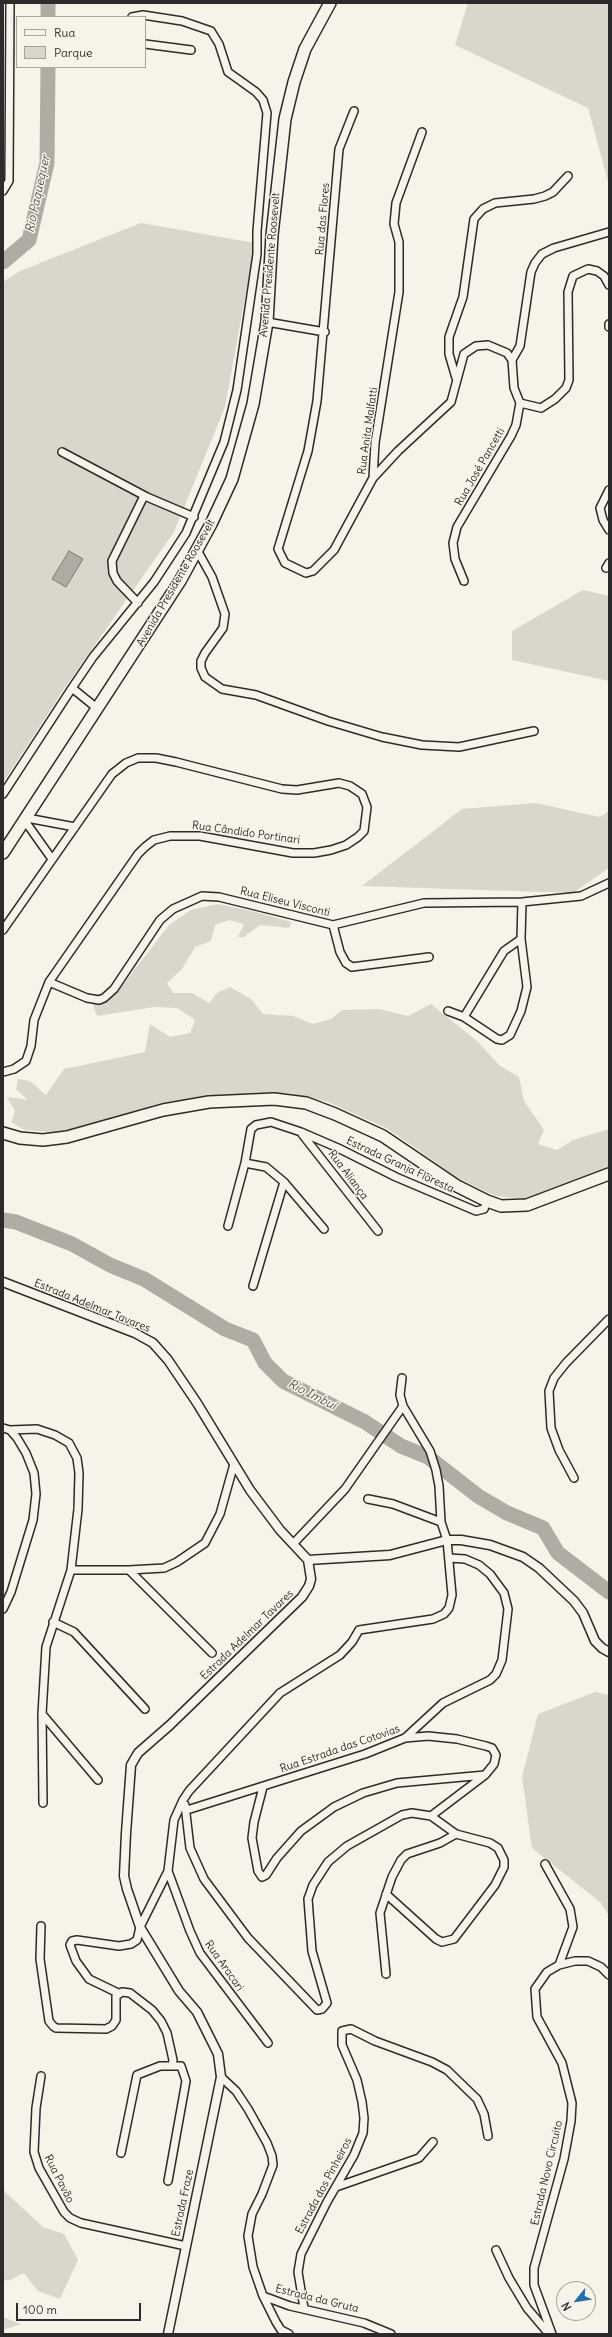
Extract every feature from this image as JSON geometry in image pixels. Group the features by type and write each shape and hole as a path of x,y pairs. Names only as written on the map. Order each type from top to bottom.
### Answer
{"main road":[{"name":"Avenida Presidente Roosevelt","path":"3,853 155,621 197,550 232,479 243,443 252,404 266,322 272,235 285,119 294,82 305,49 330,3"},
{"path":"3,1133 20,1138 43,1140 67,1137 163,1110 209,1102 251,1099 287,1101 306,1103 335,1114 383,1136 457,1186 487,1201 501,1206 527,1205 609,1174"}],"street":[{"path":"3,191 9,181 10,3"},
{"path":"3,794 93,657 154,582 194,517 224,442 237,390 256,254 256,231 267,113 263,100 256,92 228,72 219,44 211,31 182,21 143,15 138,16"},
{"path":"146,44 192,50"},
{"name":"Rua das Flores","path":"325,332 339,149 354,111"},
{"name":"Rua Anita Malfatti","path":"325,332 317,401 308,452 278,549 285,563 306,573 313,571 322,564 334,550 373,478 375,443 399,292 399,242 394,224 396,203 422,132"},
{"path":"457,381 449,354 449,337 463,297 474,219 483,209 495,203 545,196 556,189 568,176"},
{"path":"609,232 554,248 542,254 535,262 531,272 520,346 512,360 514,388 520,403 541,408 566,388 569,380 568,292 573,276 588,269 597,271 604,276 609,285"},
{"path":"266,322 325,332"},
{"path":"373,478 398,450 451,402 464,354 476,346 488,346 501,350 512,360"},
{"name":"Rua José Pancetti","path":"464,581 455,559 453,543 457,527 511,436 520,403"},
{"path":"62,452 144,496 194,517"},
{"path":"609,490 600,508 603,520 609,530"},
{"path":"138,603 117,581 113,573 112,561 144,496"},
{"path":"197,550 212,577 225,614 223,628 205,653 201,661 201,668 205,677 222,689 256,695 328,722 382,737 422,745 459,747 534,731"},
{"path":"72,688 98,709"},
{"name":"Rua Cândido Portinari","path":"3,930 112,774 126,763 138,758 156,758 176,762 282,789 297,790 338,783 350,786 362,794 367,808 364,831 358,838 346,845 314,853 293,853 200,836 170,836 154,840 138,854 49,982 34,1020 31,1046 26,1061 14,1069 3,1072"},
{"path":"26,819 75,827"},
{"path":"26,819 52,859"},
{"name":"Rua Eliseu Visconti","path":"49,982 87,998 99,1000 104,998 114,988 160,920 173,908 202,896 219,897 333,925 424,903 522,902 581,896 609,883"},
{"path":"448,1011 464,1017 497,1039 502,1040 510,1035 522,1011 527,987 521,939 522,902"},
{"path":"333,925 340,952 346,963 352,967 430,957"},
{"path":"464,1017 504,951 521,939"},
{"name":"Estrada Granja Floresta","path":"245,1163 252,1129 256,1125 271,1122 301,1132 456,1204 476,1211 484,1208 487,1201"},
{"name":"Rua Aliança","path":"301,1132 378,1231"},
{"path":"228,1226 245,1163 266,1167 284,1182 324,1230"},
{"path":"253,1286 284,1182"},
{"name":"Estrada Adelmar Tavares","path":"3,1282 135,1333 153,1343 160,1349 250,1490 293,1544 308,1560 311,1579 309,1586 302,1597 134,1758 129,1779 124,1876 140,1927 171,1979 197,2012 218,2054 221,2077"},
{"path":"574,1478 559,1450 550,1428 549,1391 554,1378 566,1363 609,1319"},
{"path":"172,2066 174,2060 167,2033 162,2021 152,2010 130,1993 118,1993 89,1979 76,1960 70,1946 72,1941 76,1940 105,1945 131,1944 137,1940 140,1927 168,1871 174,1820 183,1800 263,1710 280,1694 340,1655 352,1642 359,1630 433,1619 444,1614 450,1608 452,1595 449,1558 447,1540 441,1522 439,1486 436,1470 430,1451 403,1406 400,1395 402,1378"},
{"path":"293,1544 345,1489 403,1406"},
{"path":"6,1429 37,1429 56,1435 69,1443 76,1458 79,1473 78,1509 71,1570 53,1622 46,1648 42,1714 44,1803"},
{"path":"3,1609 11,1592 33,1520 36,1494 34,1473 18,1438 6,1429"},
{"path":"71,1570 129,1570 164,1568 177,1562 205,1543 220,1514 234,1464"},
{"path":"368,1499 393,1504 441,1522"},
{"path":"308,1560 390,1555 447,1540 461,1540 490,1545 523,1557 539,1568 574,1601 583,1613 595,1641 609,1652"},
{"path":"405,1738 443,1703 490,1680 496,1674 502,1660 508,1609 504,1593 490,1574 479,1564 465,1559 449,1558"},
{"path":"129,1570 212,1653"},
{"path":"53,1622 74,1632 145,1708"},
{"path":"42,1714 98,1780"},
{"name":"Rua Estrada das Cotovias","path":"187,1810 365,1754 405,1738 428,1736 457,1739 492,1748 497,1759 485,1775"},
{"path":"263,1787 254,1822 252,1838 258,1871 262,1877 266,1875 277,1858 301,1831 334,1807 363,1793 397,1783 485,1775"},
{"path":"431,1816 485,1775"},
{"path":"183,1800 187,1810 186,1827 190,1848 204,1878 248,1938 317,2010 322,2009 327,2003 312,1951 308,1925 308,1899 313,1885 328,1862 338,1852 373,1829 402,1815 412,1813 431,1816 456,1834 490,1843 498,1848 504,1860 504,1867 495,1885 454,1939 442,1942 436,1939 386,1894"},
{"path":"386,1974 380,1927 380,1913 386,1894 401,1860 407,1854 440,1843 456,1834"},
{"path":"545,1864 572,1915 573,1927 559,1965"},
{"name":"Rua Aracari","path":"168,1871 190,1931 200,1953 268,2043"},
{"path":"41,1926 40,1959 49,2021 53,2026 56,2028 106,2029 112,2026 116,2020 116,1996 118,1993"},
{"name":"Estrada Novo Circuito","path":"552,2334 534,2285 534,2268 564,2159 572,2121 572,2103 562,2063 538,2016 535,2002 535,1989 540,1979 559,1965 574,1961 588,1961 601,1967 609,1974"},
{"name":"Estrada dos Pinheiros","path":"304,2308 298,2272 301,2254 360,2142 364,2118 357,2080 341,2040 342,2031 347,2029 432,2062 446,2070 476,2099 484,2114 488,2136"},
{"path":"121,2153 137,2075 160,2066 180,2066 186,2081 168,2181"},
{"name":"Rua Pavão","path":"41,2076 36,2108 34,2152 39,2168 64,2212 70,2218 81,2223 186,2246"},
{"name":"Estrada Fraze","path":"168,2334 221,2077"},
{"name":"Estrada da Gruta","path":"221,2077 236,2091 248,2109 268,2143 272,2156 272,2165 262,2194 252,2214 248,2236 253,2267 263,2296 364,2323 391,2334"},
{"path":"336,2187 419,2158 433,2142"},
{"path":"496,2250 509,2278 527,2308 548,2334"},
{"path":"263,2296 281,2330 289,2334"}],"green space":[{"path":"468,3 609,3 609,185 588,108 455,45"},
{"path":"141,223 255,243 225,407 174,532 64,689 3,783 3,282 20,271"},
{"path":"583,590 609,596 609,681 512,660 512,631"},
{"path":"535,803 600,817 609,811 609,868 573,893 362,886 462,809"},
{"path":"217,904 252,911 292,922 289,928 260,925 244,937 238,937 244,924 229,920 215,925 211,941 195,947 182,969 167,983 173,993 192,993 209,1003 217,993 230,987 251,999 263,1014 293,1016 313,1024 331,1019 342,1010 379,1009 408,1016 431,1004 477,1041 499,1065 519,1077 524,1101 544,1130 538,1144 557,1150 573,1140 609,1129 609,1170 531,1199 495,1196 456,1177 388,1129 328,1102 285,1093 220,1095 160,1103 76,1129 52,1132 24,1130 11,1122 15,1111 7,1097 28,1100 16,1089 18,1079 30,1081 46,1095 64,1069 145,1052 150,1024 170,1037 190,1033 195,1020 177,1008 154,1007 97,1016 93,1004 103,1002 122,986 169,925 191,910"},
{"path":"595,1692 609,1695 609,1916 601,1903 532,1848 522,1777 538,1714"},
{"path":"3,2190 43,2227 64,2234 78,2260 60,2299 38,2291 24,2273 8,2281 3,2278"},
{"path":"3,2317 21,2324 3,2330"}],"shaded area":[{"path":"69,551 83,559 66,587 52,579"}],"waterway":[{"name":"Rio Paquequer","path":"48,3 48,16"},
{"name":"Rio Paquequer","path":"3,262 29,240 47,163 48,68"},
{"name":"Rio Imbuí","path":"3,1220 16,1222 72,1244 110,1265 144,1279 225,1329 253,1340 265,1363 283,1381 365,1422 401,1446 428,1457 478,1496 507,1513 543,1528 558,1553 609,1592"}]}
